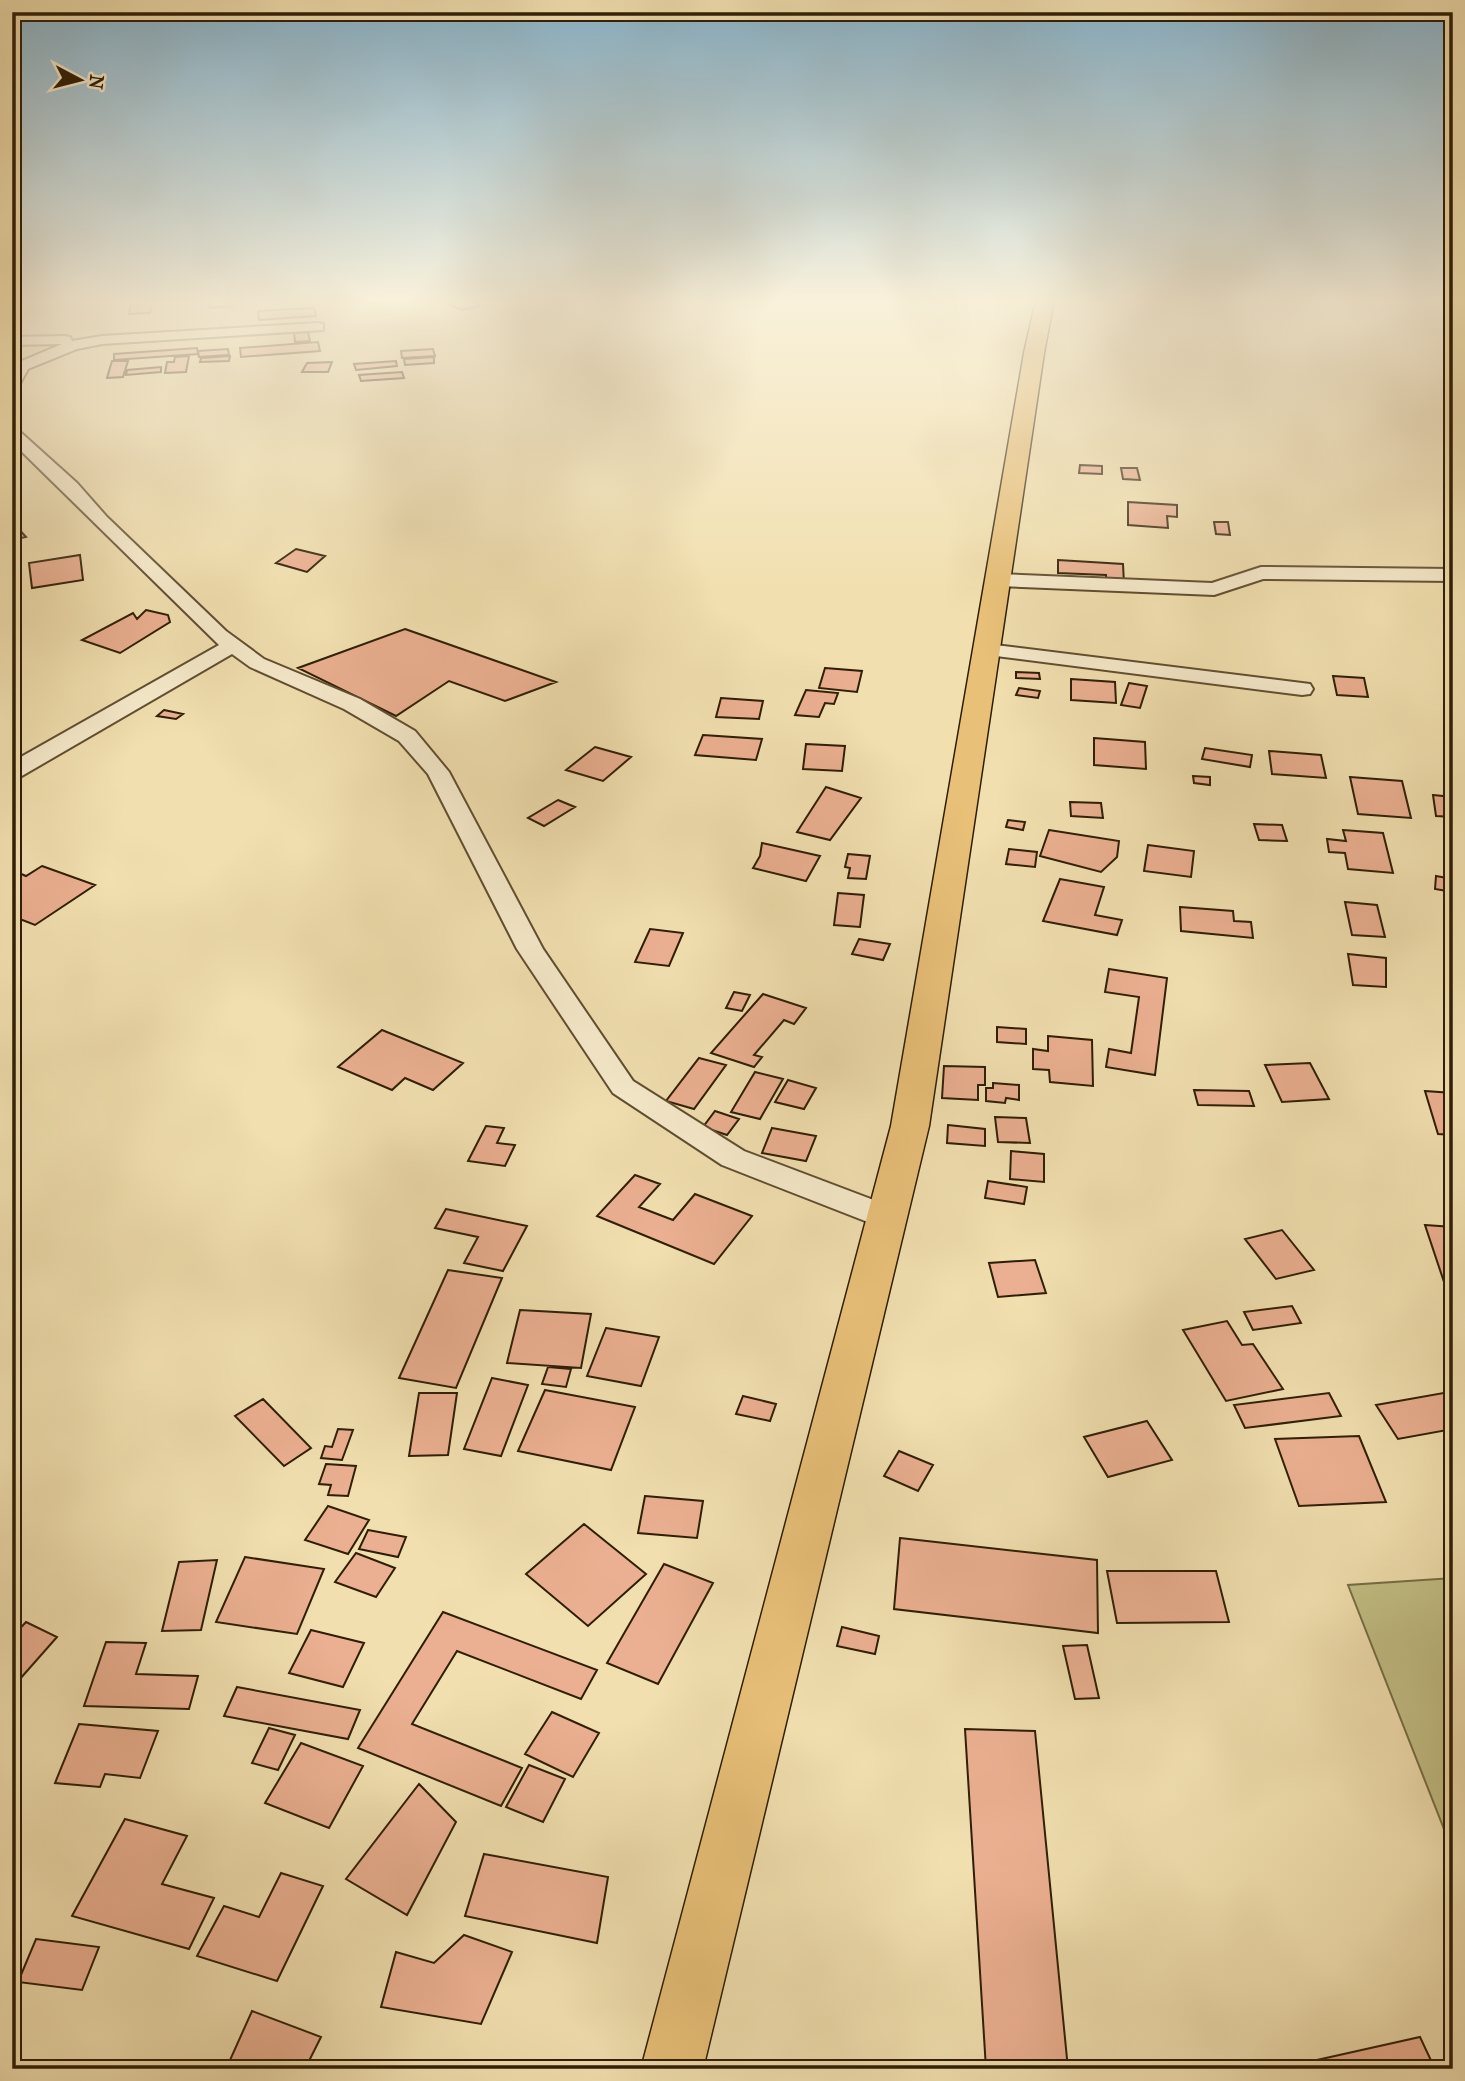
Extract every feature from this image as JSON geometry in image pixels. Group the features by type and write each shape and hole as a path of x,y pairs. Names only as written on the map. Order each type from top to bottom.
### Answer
{"main road":[{"path":"672,2069 889,1218 910,1126 1027,397"}],"street":[{"path":"12,433 233,645 257,663 352,704 407,736 438,772 530,949 623,1087 733,1158 889,1218"},
{"path":"998,580 1213,589 1261,573 1453,575"},
{"path":"12,772 233,645"},
{"path":"987,650 1302,690"}],"shaded area":[{"path":"1453,1578 1453,1852 1348,1585"}],"building":[{"path":"1080,465 1102,466 1102,474 1079,473"},
{"path":"1121,468 1137,468 1140,480 1123,479"},
{"path":"1128,502 1177,505 1177,517 1167,516 1168,528 1128,525"},
{"path":"1214,522 1228,522 1230,535 1216,534"},
{"path":"16,526 26,537 12,540 12,527"},
{"path":"296,549 325,556 307,572 276,563"},
{"path":"80,555 83,580 32,588 29,563"},
{"path":"1058,560 1123,564 1124,584 1106,582 1106,575 1058,573"},
{"path":"146,610 168,615 170,622 120,653 82,640 133,613 137,619"},
{"path":"405,629 556,682 505,701 449,681 396,716 298,668"},
{"path":"825,668 862,671 857,692 819,688"},
{"path":"1016,672 1039,673 1040,679 1016,678"},
{"path":"1333,676 1364,678 1368,697 1337,695"},
{"path":"1071,679 1115,682 1116,703 1071,700"},
{"path":"1129,683 1147,686 1140,708 1121,705"},
{"path":"1019,688 1040,691 1038,698 1016,695"},
{"path":"806,690 838,693 834,704 825,703 819,717 795,715"},
{"path":"721,698 763,701 759,719 716,717"},
{"path":"164,710 183,714 176,719 157,716"},
{"path":"703,735 762,739 756,760 695,755"},
{"path":"1094,738 1145,742 1146,769 1094,765"},
{"path":"806,744 845,746 842,771 803,769"},
{"path":"595,747 631,757 603,781 566,770"},
{"path":"1205,748 1252,755 1250,767 1202,759"},
{"path":"1269,751 1321,755 1326,778 1272,774"},
{"path":"1193,776 1210,777 1210,785 1194,783"},
{"path":"1350,777 1402,781 1411,818 1358,814"},
{"path":"826,787 861,798 830,840 797,832"},
{"path":"1433,795 1453,797 1453,817 1436,816"},
{"path":"558,800 575,807 544,826 528,818"},
{"path":"1070,802 1101,803 1103,818 1071,816"},
{"path":"1008,820 1025,822 1023,830 1006,827"},
{"path":"1254,824 1282,825 1287,841 1259,840"},
{"path":"1049,830 1119,841 1117,857 1101,872 1040,856"},
{"path":"1343,830 1383,833 1393,873 1348,869 1345,853 1329,852 1327,839 1346,841"},
{"path":"762,843 820,856 806,881 753,868 760,856"},
{"path":"1148,845 1194,851 1191,877 1144,871"},
{"path":"1009,849 1037,852 1035,867 1006,864"},
{"path":"848,854 870,856 866,879 848,878 850,868 845,867"},
{"path":"42,866 95,885 35,925 12,916 12,878 19,873 26,876"},
{"path":"1436,876 1453,879 1453,892 1435,889"},
{"path":"1060,879 1104,887 1095,915 1122,920 1117,935 1043,921"},
{"path":"838,893 864,895 860,927 834,925"},
{"path":"1345,902 1377,905 1385,937 1352,935"},
{"path":"1180,907 1233,911 1234,921 1251,922 1253,938 1181,931"},
{"path":"650,929 683,933 669,966 635,962"},
{"path":"859,939 890,944 883,960 852,954"},
{"path":"1348,954 1386,958 1386,987 1353,985"},
{"path":"1109,969 1167,978 1155,1075 1106,1067 1109,1049 1131,1053 1139,997 1105,992"},
{"path":"734,992 750,995 742,1011 726,1008"},
{"path":"763,994 806,1008 794,1024 784,1020 754,1055 762,1057 754,1067 711,1053"},
{"path":"997,1027 1026,1029 1026,1044 997,1042"},
{"path":"382,1030 463,1063 433,1090 405,1078 392,1090 338,1067"},
{"path":"1048,1036 1092,1040 1093,1086 1050,1082 1049,1070 1033,1069 1033,1049 1048,1051"},
{"path":"699,1058 726,1065 694,1109 666,1101"},
{"path":"1310,1063 1329,1099 1282,1102 1265,1065"},
{"path":"944,1066 985,1067 985,1085 978,1085 978,1100 942,1098"},
{"path":"755,1072 783,1079 760,1119 731,1112"},
{"path":"788,1080 816,1088 804,1109 775,1102"},
{"path":"993,1083 1019,1085 1019,1100 1006,1098 1005,1103 986,1101 986,1088 993,1088"},
{"path":"1194,1090 1249,1091 1254,1106 1198,1105"},
{"path":"1425,1091 1453,1093 1453,1135 1438,1134"},
{"path":"715,1111 739,1119 727,1135 703,1127"},
{"path":"995,1117 1026,1118 1030,1143 998,1142"},
{"path":"948,1125 985,1129 985,1146 947,1143"},
{"path":"486,1126 504,1128 497,1143 515,1145 505,1166 468,1161"},
{"path":"772,1128 816,1136 806,1161 762,1153"},
{"path":"1011,1151 1044,1154 1044,1182 1010,1179"},
{"path":"635,1175 660,1184 639,1207 673,1220 695,1194 752,1216 714,1264 597,1216"},
{"path":"988,1181 1027,1187 1024,1204 985,1198"},
{"path":"446,1209 527,1226 503,1271 464,1263 478,1237 435,1228"},
{"path":"1425,1225 1453,1227 1453,1285 1445,1285"},
{"path":"1282,1230 1314,1270 1276,1279 1245,1239"},
{"path":"1035,1260 1046,1293 998,1297 989,1263"},
{"path":"448,1270 502,1278 456,1388 399,1378"},
{"path":"1292,1306 1301,1323 1253,1330 1244,1312"},
{"path":"520,1310 591,1314 581,1368 507,1363"},
{"path":"1227,1321 1242,1345 1253,1344 1283,1389 1226,1401 1183,1330"},
{"path":"606,1328 659,1337 641,1386 587,1376"},
{"path":"548,1367 571,1369 566,1387 542,1384"},
{"path":"492,1378 528,1385 501,1456 464,1449"},
{"path":"545,1390 635,1407 611,1470 518,1451"},
{"path":"1449,1392 1453,1398 1453,1429 1398,1439 1376,1405"},
{"path":"419,1393 457,1393 448,1455 409,1456"},
{"path":"1329,1393 1341,1416 1245,1428 1234,1405"},
{"path":"743,1396 776,1404 770,1421 736,1414"},
{"path":"263,1399 311,1448 284,1466 235,1416"},
{"path":"1147,1421 1172,1460 1108,1477 1084,1437"},
{"path":"338,1429 353,1430 342,1460 321,1458 325,1446 332,1447"},
{"path":"1359,1436 1386,1502 1299,1506 1275,1439"},
{"path":"899,1451 933,1465 918,1491 884,1476"},
{"path":"326,1464 356,1466 348,1496 328,1495 331,1485 319,1484"},
{"path":"645,1496 703,1501 697,1538 638,1533"},
{"path":"328,1506 369,1520 348,1554 305,1540"},
{"path":"584,1524 646,1574 588,1626 526,1574"},
{"path":"368,1530 406,1537 398,1557 359,1549"},
{"path":"900,1538 1097,1560 1098,1633 894,1609"},
{"path":"356,1553 395,1568 376,1597 335,1582"},
{"path":"245,1557 324,1569 297,1634 216,1622"},
{"path":"217,1560 201,1630 162,1631 179,1562"},
{"path":"664,1564 713,1583 658,1684 607,1663"},
{"path":"1107,1571 1216,1571 1229,1622 1117,1623"},
{"path":"443,1612 597,1670 581,1699 457,1651 412,1724 522,1768 501,1806 358,1748"},
{"path":"26,1622 57,1637 12,1688 12,1637"},
{"path":"842,1627 879,1636 875,1654 837,1646"},
{"path":"311,1630 364,1643 343,1687 289,1673"},
{"path":"106,1642 146,1643 136,1674 198,1676 189,1709 84,1706"},
{"path":"1087,1645 1099,1698 1075,1699 1063,1646"},
{"path":"237,1687 360,1710 348,1739 224,1716"},
{"path":"552,1712 599,1733 573,1777 525,1754"},
{"path":"79,1724 158,1731 140,1778 105,1774 100,1787 55,1783"},
{"path":"269,1728 295,1735 278,1770 252,1763"},
{"path":"965,1729 1035,1731 1068,2069 986,2069"},
{"path":"301,1743 363,1766 329,1828 265,1803"},
{"path":"529,1765 565,1779 543,1822 506,1807"},
{"path":"419,1784 456,1822 407,1915 346,1879"},
{"path":"125,1819 187,1836 162,1884 214,1898 189,1949 72,1916"},
{"path":"484,1854 608,1877 597,1943 465,1916"},
{"path":"281,1873 323,1886 277,1981 197,1956 224,1906 259,1917"},
{"path":"464,1935 512,1952 481,2024 381,2007 396,1952 434,1963"},
{"path":"36,1939 99,1947 82,1990 18,1982"},
{"path":"252,2011 321,2037 305,2069 226,2069"},
{"path":"1420,2037 1435,2069 1311,2069 1308,2062"}]}
